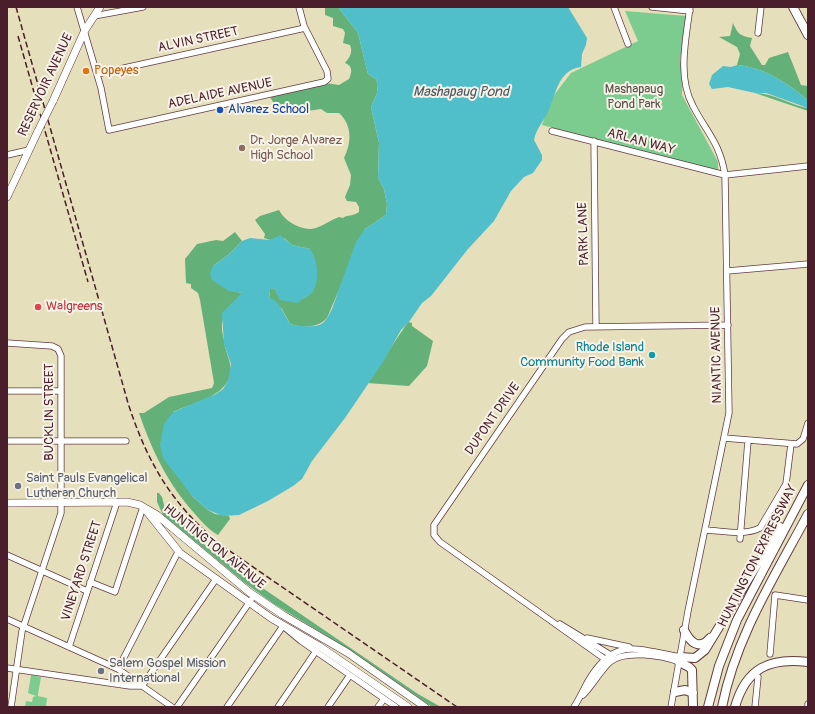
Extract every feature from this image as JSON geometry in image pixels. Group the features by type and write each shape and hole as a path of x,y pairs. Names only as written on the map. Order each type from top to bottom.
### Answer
{"highway":[{"path":"794,7 808,35"},
{"path":"680,660 693,658 700,655 707,648 767,546 807,488"},
{"name":"HUNTINGTON EXPRESSWAY","path":"708,707 721,661 736,620 807,488"},
{"name":"HUNTINGTON EXPRESSWAY","path":"722,707 731,672 748,626 808,514"},
{"path":"684,630 691,642 699,645 706,642 719,626"},
{"path":"680,660 692,669 693,707"},
{"path":"735,707 745,683 762,667 785,660 808,662"},
{"path":"675,692 687,690 693,693"}],"main road":[{"name":"RESERVOIR AVENUE","path":"7,197 85,30 100,7"},
{"path":"7,503 117,502 132,503 143,507"},
{"name":"HUNTINGTON AVENUE","path":"143,507 178,552 283,626 323,648 408,707"},
{"name":"HUNTINGTON AVENUE","path":"143,507 157,515 223,572 254,596 354,657 425,707"}],"street":[{"path":"77,7 97,74"},
{"path":"94,16 142,7"},
{"path":"298,7 304,28"},
{"path":"614,7 628,44"},
{"path":"652,7 690,9"},
{"path":"758,33 761,7"},
{"name":"NIANTIC AVENUE","path":"671,707 675,692 684,630 706,530 729,413 724,175 722,158 718,148 693,106 688,93 685,77 684,54 690,9"},
{"name":"ALVIN STREET","path":"97,74 304,28"},
{"name":"ADELAIDE AVENUE","path":"97,74 109,130 318,85 328,79 328,74 304,28"},
{"name":"ARLAN WAY","path":"552,131 724,175"},
{"name":"PARK LANE","path":"594,141 596,327"},
{"path":"7,155 29,150"},
{"path":"724,175 808,166"},
{"path":"727,271 808,264"},
{"name":"DUPONT DRIVE","path":"607,661 440,542 434,535 433,528 441,513 562,339 569,332 576,329 596,327 728,325"},
{"name":"BUCKLIN STREET","path":"7,343 49,345 59,350 61,356 61,515 24,627 11,707"},
{"path":"7,391 61,391"},
{"path":"724,438 797,444 803,439 808,422"},
{"path":"7,441 126,441"},
{"path":"740,536 748,441"},
{"path":"706,530 740,536 754,531 763,524 786,484 791,444"},
{"name":"VINEYARD STREET","path":"69,647 117,502"},
{"path":"90,582 115,592 143,507"},
{"path":"118,669 178,552"},
{"path":"7,555 87,591"},
{"path":"142,686 216,579"},
{"path":"770,654 775,595 808,600"},
{"path":"177,707 254,596"},
{"path":"7,619 118,669 172,707"},
{"name":"DUPONT DRIVE","path":"550,619 613,656"},
{"path":"228,707 283,626"},
{"name":"HUNTINGTON AVENUE","path":"283,626 296,638 396,707"},
{"path":"583,637 640,649 680,660"},
{"path":"574,707 580,698 592,686 607,661 621,650 640,649"},
{"path":"278,707 316,651"},
{"path":"613,656 642,655 680,660"},
{"path":"7,668 130,686 142,686"},
{"path":"328,707 350,675"},
{"path":"755,707 758,677"},
{"path":"378,707 384,699"}],"green space":[{"path":"325,7 338,7 358,33 368,74 376,79 378,84 377,93 371,107 379,143 378,178 384,189 387,204 386,215 365,229 327,318 319,324 300,326 290,324 282,309 270,298 269,289 274,288 280,298 290,300 302,299 309,295 313,291 310,249 292,245 284,238 270,240 264,238 265,234 255,220 260,216 279,210 285,218 295,225 306,229 311,229 319,227 339,217 343,218 359,212 359,207 356,202 347,201 345,197 350,185 351,175 344,158 347,152 349,134 343,118 339,113 327,113 321,109 295,113 282,112 275,114 273,102 269,95 325,83 339,85 349,79 351,68 345,63 350,54 350,45 343,43 345,33 343,29 333,26 333,18 325,15"},
{"name":"Mashapaug Pond Park","path":"625,11 686,16 680,60 683,74 682,95 718,162 718,171 542,125 551,99 571,73 638,41"},
{"path":"733,23 736,30 740,34 752,38 750,46 762,65 765,65 769,58 788,52 801,85 808,86 808,101 793,88 775,77 746,66 737,65 740,54 737,47 719,37 730,36"},
{"path":"755,93 769,95 808,108 808,111"},
{"path":"235,232 242,241 228,255 213,266 222,286 242,293 240,297 229,306 222,322 225,348 230,364 230,375 227,383 212,396 173,412 185,485 193,497 208,510 215,514 229,516 230,519 218,535 203,523 185,503 169,479 149,441 139,413 144,413 169,397 212,388 214,383 200,300 198,293 191,288 191,284 186,283 185,259 197,244 216,240 223,241"},
{"path":"408,322 412,323 412,326 433,341 427,366 409,386 367,383"},
{"path":"157,493 159,493 162,497 165,509 174,515 209,549 239,572 418,694 441,707 432,707 353,652 274,604 245,583 163,515 157,502"},
{"path":"31,675 41,677 38,696 47,698 46,707 25,707 26,701 32,702 33,697 36,696 28,693"}],"water":[{"name":"Mashapaug Pond","path":"338,7 568,7 587,38 582,54 581,67 573,69 567,73 559,84 548,112 535,136 534,140 542,155 542,160 533,173 524,177 511,191 494,221 468,249 431,296 422,303 409,322 401,330 383,362 345,418 312,461 302,479 268,501 239,515 223,516 208,510 193,497 163,458 160,445 164,424 173,412 216,394 223,389 228,381 231,364 224,344 222,313 242,293 229,291 212,280 210,274 213,266 228,255 242,241 250,238 270,240 280,235 292,245 310,249 315,259 317,281 313,291 308,296 298,303 280,300 274,288 269,290 270,298 279,305 290,324 306,326 318,325 325,321 332,309 356,242 365,229 386,215 387,204 384,189 378,178 379,143 371,107 377,93 378,84 376,79 368,74 358,33"},
{"path":"737,65 746,66 765,72 784,82 808,101 808,108 766,93 755,93 728,87 712,89 709,84 712,75 723,66 731,67"}],"railway":[{"path":"16,7 128,403 135,424 163,481 188,514 221,545 457,707"},
{"path":"18,36 88,282"}],"place":[{"name":"Popeyes","path":"86,71"},
{"name":"Alvarez School","path":"220,110"},
{"name":"Dr. Jorge Alvarez High School","path":"242,148"},
{"name":"Walgreens","path":"38,307"},
{"name":"Rhode Island Community Food Bank","path":"652,355"},
{"name":"Saint Pauls Evangelical Lutheran Church","path":"18,486"},
{"name":"Salem Gospel Mission International","path":"101,671"}]}
